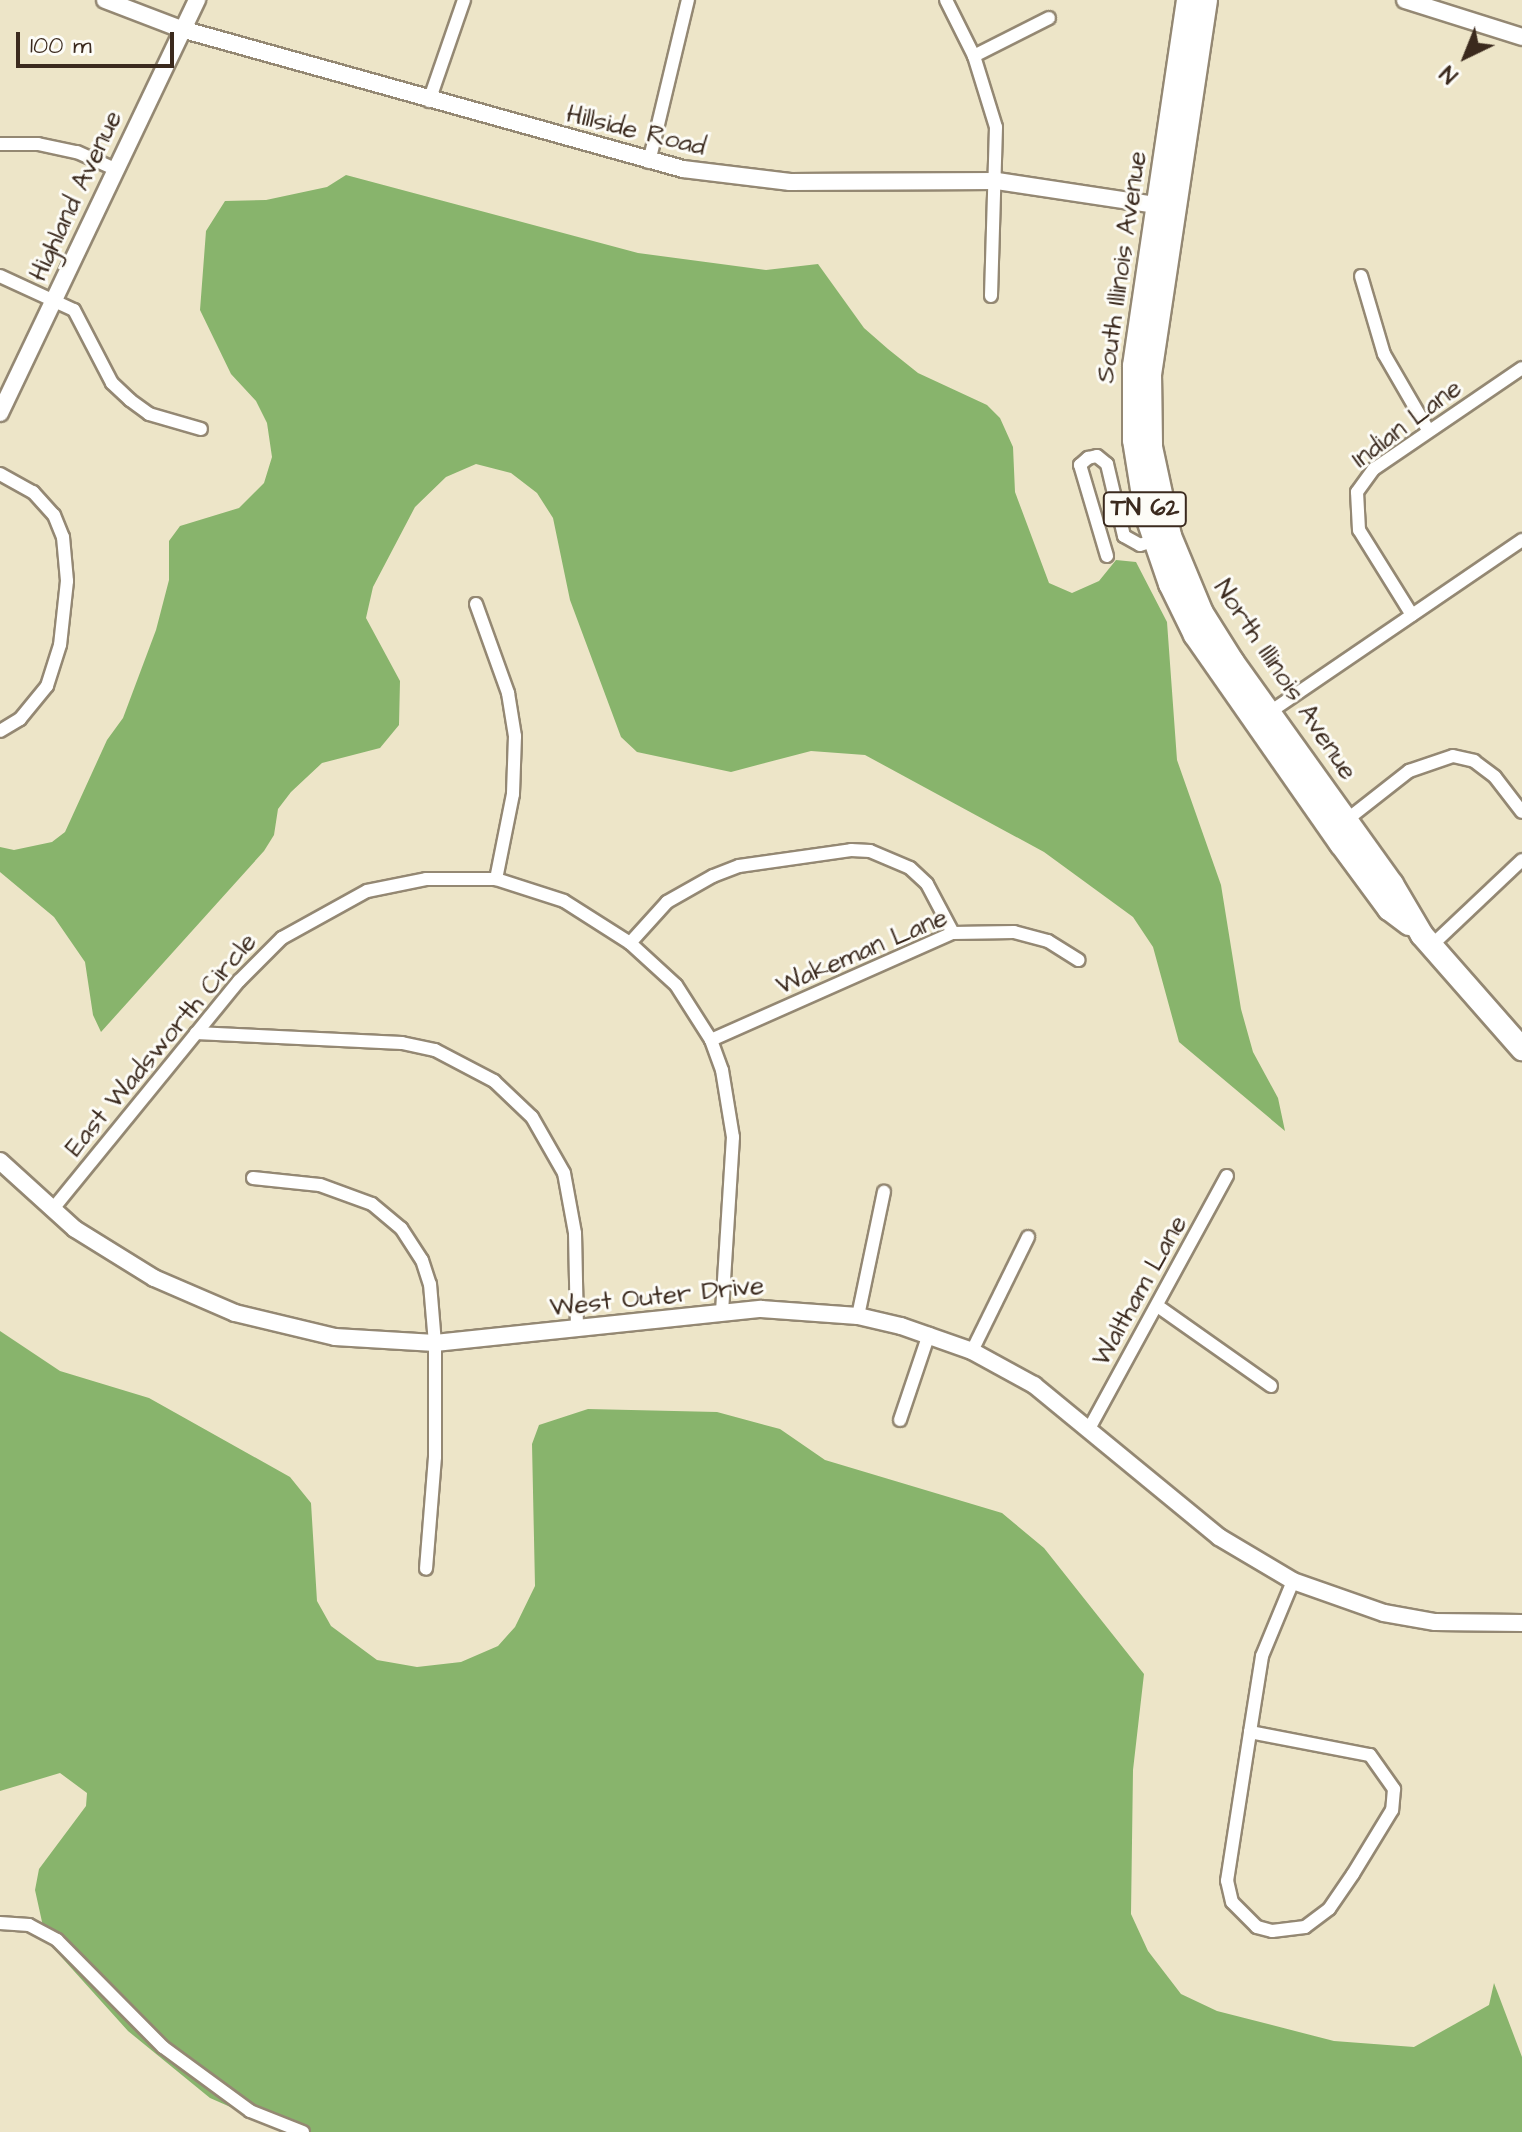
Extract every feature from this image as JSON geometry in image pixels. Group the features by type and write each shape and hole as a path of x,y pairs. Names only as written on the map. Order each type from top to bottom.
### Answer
{"highway":[{"name":"South Illinois Avenue","path":"1165,206 1188,0"},
{"name":"North Illinois Avenue","path":"1206,0 1165,206 1154,337 1149,412 1162,538 1262,718 1338,826 1427,940 1522,1049"}],"street":[{"name":"Hillside Road","path":"105,0 181,29 649,162 790,182 997,181 1165,206"},
{"name":"Highland Avenue","path":"0,413 197,0"},
{"path":"429,101 464,0"},
{"path":"649,162 688,0"},
{"path":"946,0 974,56 996,127 997,181 991,296"},
{"path":"1405,0 1522,37"},
{"path":"974,56 1049,18"},
{"path":"0,144 38,144 115,169"},
{"path":"0,276 74,310 86,325 112,383 130,400 149,414 201,429"},
{"path":"1361,276 1384,354 1428,430"},
{"path":"1518,370 1522,384"},
{"name":"Indian Lane","path":"1412,615 1359,530 1355,506 1361,483 1374,469 1428,430 1518,370"},
{"path":"1107,556 1080,465 1088,458 1097,456 1107,464 1124,536 1140,545 1162,538"},
{"path":"0,474 46,504 63,537 66,604 47,686 20,719 0,731"},
{"path":"1262,718 1522,540"},
{"path":"476,604 508,693 515,736 513,794 496,879"},
{"path":"1338,826 1409,771 1453,756 1474,761 1495,777 1522,812"},
{"path":"630,943 667,902 713,876 739,866 851,850 870,851 910,868 927,884 953,933"},
{"path":"1427,940 1522,860"},
{"name":"East Wadsworth Circle","path":"52,1210 259,958 307,919 339,903 400,882 496,879 564,901 630,943 676,985 711,1040 726,1086 733,1137 722,1310"},
{"name":"Wakeman Lane","path":"711,1040 953,933 1014,932 1048,941 1078,960"},
{"path":"196,1033 402,1043 435,1050 494,1081 532,1117 564,1173 575,1233 577,1329"},
{"name":"West Outer Drive","path":"0,1161 52,1210 120,1259 235,1313 335,1337 435,1343 722,1310 793,1309 858,1316 929,1334 972,1351 1034,1385 1090,1427 1199,1523 1293,1581 1384,1613 1435,1622 1522,1623"},
{"name":"Waltham Lane","path":"1090,1427 1159,1307 1227,1176"},
{"path":"253,1178 337,1190 372,1204 395,1222 428,1275 435,1343 435,1457 426,1569"},
{"path":"858,1316 884,1192"},
{"path":"972,1351 1028,1237"},
{"path":"1159,1307 1271,1386"},
{"path":"900,1420 929,1334"},
{"path":"1250,1732 1370,1755 1394,1789 1387,1818 1329,1909 1305,1927 1288,1931 1257,1927 1232,1902 1227,1881 1250,1732 1262,1656 1293,1581"},
{"path":"0,1923 45,1932 163,2047 220,2091 271,2123 303,2132"}],"green space":[{"path":"346,175 638,253 766,270 818,264 864,328 888,349 918,373 987,405 1000,418 1013,447 1015,492 1049,583 1072,593 1099,581 1116,560 1136,562 1167,622 1177,760 1221,885 1241,1009 1253,1052 1278,1098 1285,1131 1179,1042 1153,947 1133,917 1044,852 865,755 811,751 731,772 637,752 621,737 570,600 553,518 537,493 511,473 476,464 446,477 415,507 373,587 366,618 400,681 399,725 380,748 322,763 291,792 278,809 274,835 264,851 101,1032 93,1015 85,962 54,917 0,872 0,847 14,850 52,842 65,832 107,740 123,718 156,630 169,580 169,541 180,526 239,508 264,483 272,457 267,423 256,401 231,374 200,310 206,231 225,201 266,200 327,187"},
{"path":"0,1331 60,1371 149,1398 290,1477 311,1503 317,1601 331,1626 377,1660 417,1667 461,1662 498,1646 515,1627 535,1586 532,1444 539,1425 588,1409 717,1412 780,1429 825,1460 1002,1513 1044,1548 1144,1674 1133,1770 1131,1914 1148,1951 1181,1994 1217,2011 1334,2041 1414,2047 1489,2005 1494,1983 1522,2057 1522,2132 287,2132 210,2098 128,2031 46,1940 35,1890 39,1869 86,1806 87,1793 60,1773 0,1791"}]}
